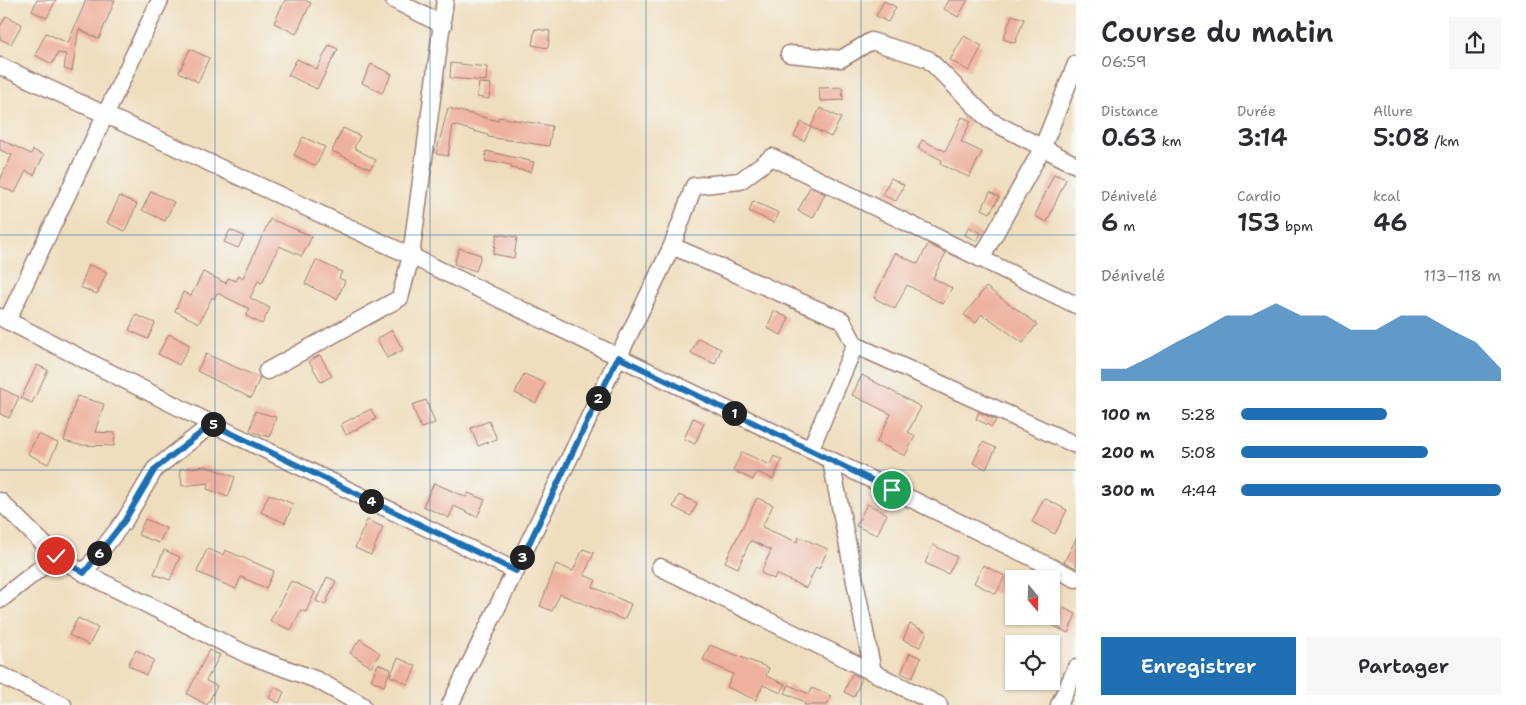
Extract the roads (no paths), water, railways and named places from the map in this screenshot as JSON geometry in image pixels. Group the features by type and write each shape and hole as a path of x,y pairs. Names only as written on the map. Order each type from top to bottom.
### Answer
{"street":[{"path":"160,0 107,115 4,319 212,424 516,571"},
{"path":"394,0 443,24"},
{"path":"267,371 400,298 411,256 445,0"},
{"path":"789,54 841,60 870,42 928,59 989,120 1076,165"},
{"path":"981,259 1042,149 1076,64"},
{"path":"0,66 411,256 1076,578"},
{"path":"450,705 672,246 694,186 740,181 772,157 1076,305"},
{"path":"672,246 842,320 855,345 1076,445"},
{"path":"810,450 855,345"},
{"path":"84,573 125,520 155,469 212,424"},
{"path":"831,461 873,672"},
{"path":"0,501 56,556 84,573 248,655 317,680 362,705"},
{"path":"0,600 56,556"},
{"path":"660,567 939,705"},
{"path":"1059,705 1076,668"},
{"path":"0,675 63,705"}]}
